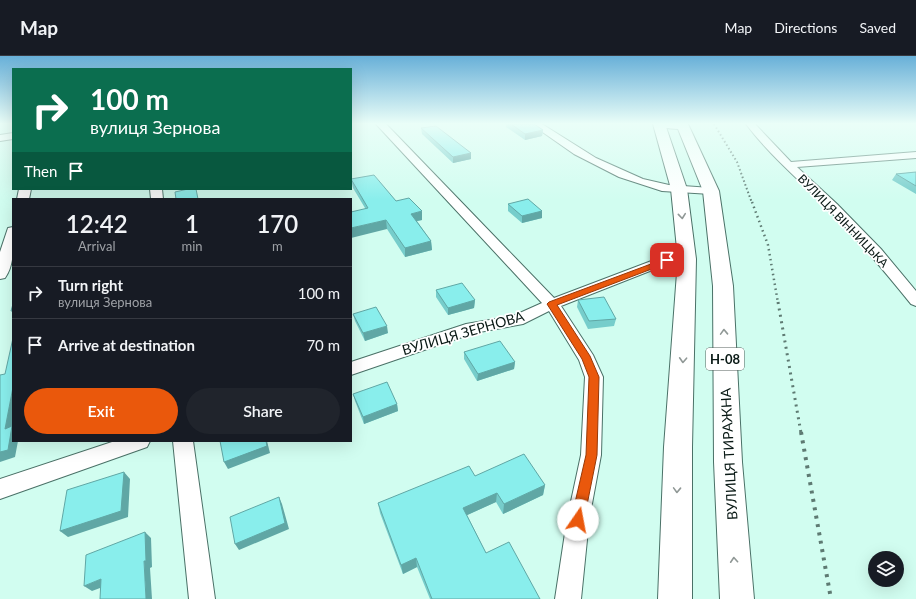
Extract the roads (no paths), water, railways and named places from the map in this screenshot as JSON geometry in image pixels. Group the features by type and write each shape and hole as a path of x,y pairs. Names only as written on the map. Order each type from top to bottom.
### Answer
{"main road":[{"path":"667,149 679,189 687,259 678,447 675,599"},
{"name":"ВУЛИЦЯ ТИРАЖНА","path":"693,149 711,192 723,286 728,462 737,599"}],"street":[{"path":"404,149 552,304 587,359 594,377 591,455 578,520 568,599"},
{"path":"573,149 584,157 608,168 647,183 679,189 711,192"},
{"name":"ВУЛИЦЯ ВІННИЦЬКА","path":"773,149 833,207 876,252 916,301"},
{"path":"788,165 916,155"},
{"path":"0,275 12,234"},
{"name":"ВУЛИЦЯ ЗЕРНОВА","path":"352,369 472,328 517,320 552,304 667,260 687,259"},
{"path":"0,489 137,442"},
{"path":"183,442 202,599"}],"railway":[{"path":"729,149 737,162 752,203"},
{"path":"752,202 768,245 778,303"},
{"path":"778,302 801,433"},
{"path":"801,432 831,599"}]}
